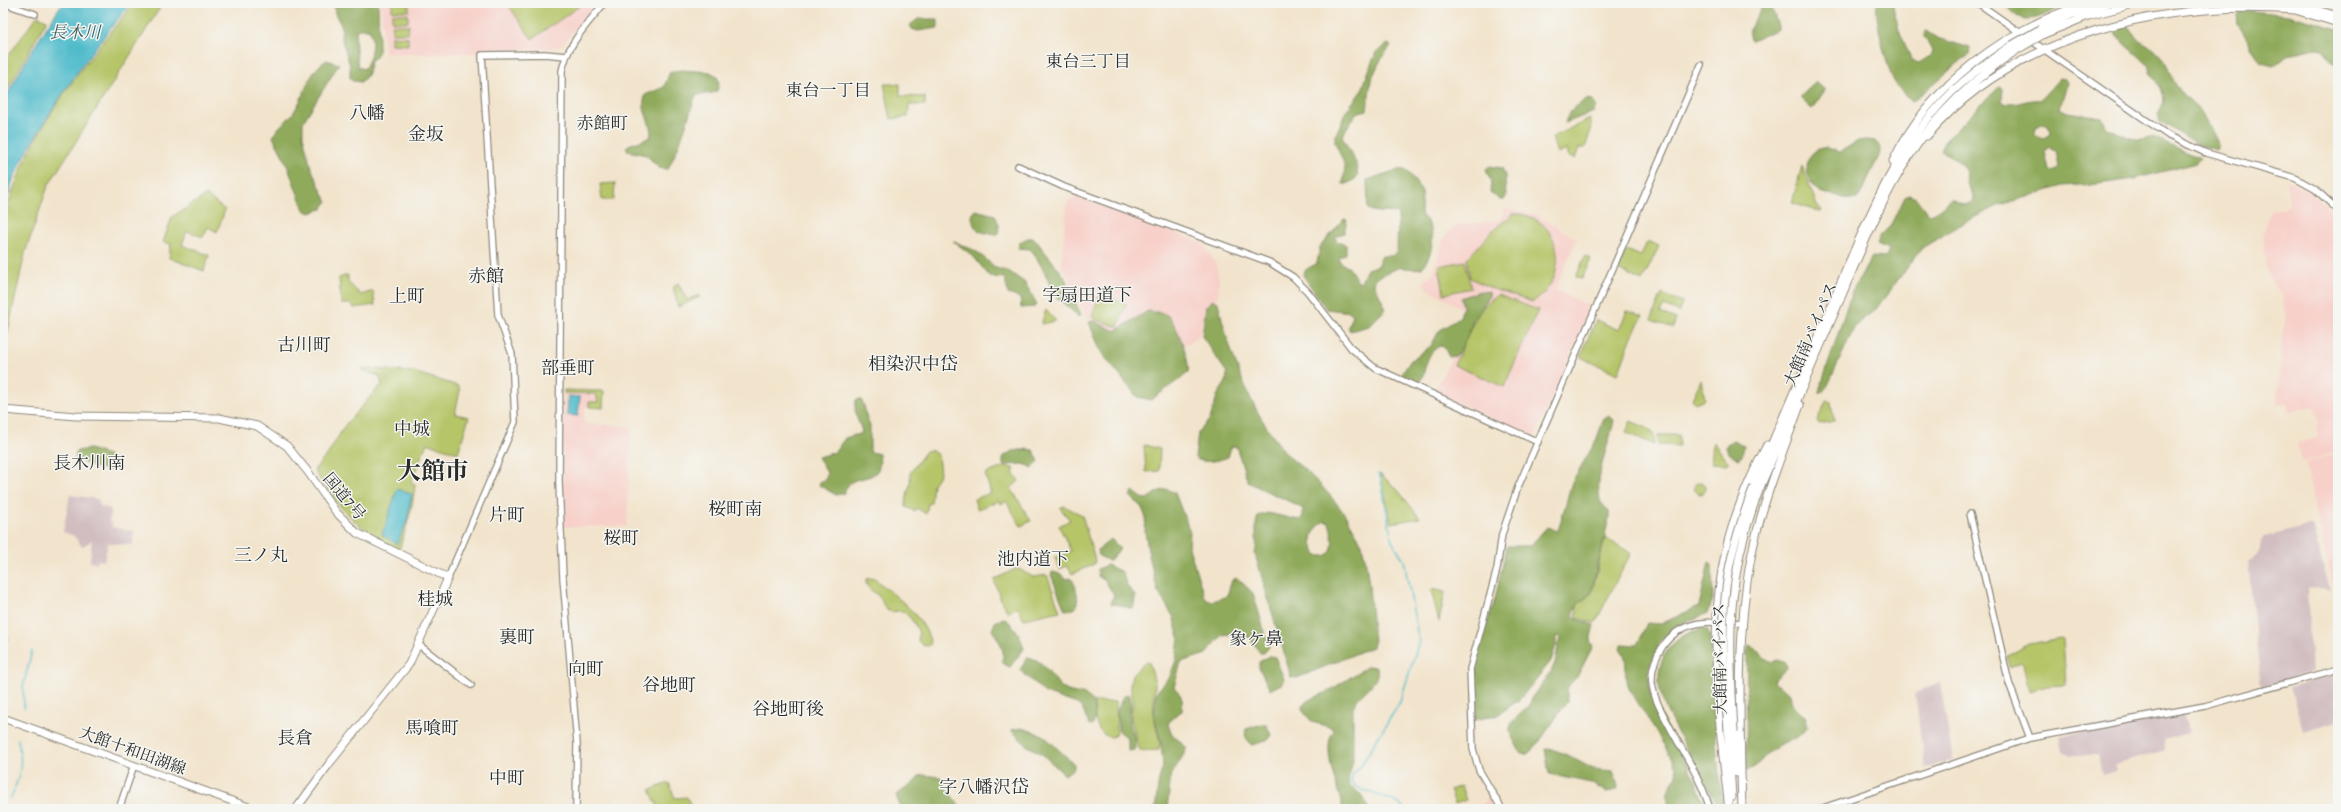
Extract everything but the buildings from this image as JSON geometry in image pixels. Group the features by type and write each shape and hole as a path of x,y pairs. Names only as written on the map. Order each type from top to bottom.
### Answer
{"main road":[{"name":"大館南バイパス","path":"1733,809 1730,652 1731,596 1741,545 1757,487 1898,159 1928,118 1966,79 2014,47 2087,8 2109,3"},
{"name":"大館南バイパス","path":"2087,8 2138,3"},
{"path":"2263,3 2294,5 2338,16"},
{"path":"1875,210 1907,163 1938,124 1988,82 2024,58 2075,35 2110,23 2180,7 2212,4 2252,6 2294,5 2338,23"},
{"path":"1875,210 1896,154 1922,115 1960,76 2019,32 2057,14 2087,8"},
{"path":"1740,809 1733,769 1716,621 1722,570 1742,499 1824,330"},
{"path":"1729,809 1748,575 1760,521 1824,330"},
{"name":"国道7号","path":"3,410 76,416 219,418 257,426 287,446 308,472 336,512 357,533 448,578"},
{"path":"296,809 329,764 400,677 419,645 448,578"},
{"name":"大館十和田湖線","path":"3,718 254,809"}],"street":[{"path":"576,809 577,742 558,482 562,71 566,56 602,3"},
{"path":"1978,3 2169,136 2206,153 2296,178 2321,193 2338,210"},
{"path":"3,4 35,14"},
{"path":"448,578 515,422 512,354 498,315 482,55 545,54 566,56"},
{"path":"1502,809 1479,770 1473,749 1470,669 1478,635 1490,599 1506,522 1518,487 1701,65"},
{"path":"1018,166 1064,186 1252,254 1276,265 1293,277 1308,292 1352,349 1376,368 1538,442"},
{"path":"1970,514 2009,683 2030,738"},
{"path":"1710,809 1696,774 1658,704 1653,690 1652,675 1660,651 1676,632 1693,624 1716,621 1743,623"},
{"path":"419,645 471,685"},
{"path":"1820,809 2030,738 2205,706 2338,669"},
{"path":"119,809 134,765"}],"shaded area":[{"path":"381,3 595,3 590,12 562,45 548,49 489,49 474,53 406,54 384,52"},
{"path":"2287,180 2304,188 2317,197 2338,219 2338,452 2301,462 2297,443 2318,438 2316,428 2319,426 2315,406 2289,412 2287,402 2277,405 2282,338 2286,315 2281,294 2268,276 2263,235 2267,219 2272,210 2289,206"},
{"path":"1076,196 1203,243 1216,264 1219,279 1218,297 1202,320 1200,335 1188,344 1120,335 1092,324 1083,312 1069,278 1061,266 1067,202"},
{"path":"1507,209 1537,215 1577,239 1555,290 1592,307 1534,437 1433,392 1456,351 1464,313 1460,307 1424,286 1424,281 1433,273 1445,235 1458,225 1501,220 1503,210"},
{"path":"564,393 597,395 598,402 589,402 589,407 585,407 584,423 631,427 627,526 562,527"},
{"path":"2338,454 2338,588 2333,587 2305,462"},
{"path":"70,495 98,499 100,506 111,509 109,522 112,523 112,527 133,531 133,545 108,543 104,561 98,560 97,564 90,562 92,540 82,547 74,536 63,532"},
{"path":"2312,525 2330,590 2307,588 2312,673 2261,687 2248,562 2259,551 2264,537"},
{"path":"2338,673 2338,721 2303,731 2290,687"},
{"path":"1940,683 1953,759 1925,769 1915,693"},
{"path":"2183,713 2189,733 2164,740 2165,750 2115,765 2116,771 2102,775 2098,755 2071,755 2063,751 2060,736"},
{"path":"1489,798 1496,809 1477,809"}],"green space":[{"path":"134,3 163,3 48,186 25,253 3,353 2,235 12,194 38,135 55,107 73,80"},
{"path":"334,3 378,3 379,50 376,57 371,60 367,76 361,82 353,81 350,78 350,66 341,37 342,27 335,13","holes":["357,29 369,29 372,44 369,60 364,69 358,67 355,39"]},
{"path":"392,3 409,3 409,11 392,11"},
{"path":"507,3 584,3 532,39"},
{"path":"1762,3 1770,4 1778,29 1752,41 1750,35 1751,26 1759,13"},
{"path":"1877,3 1894,3 1893,7 1899,30 1912,61 1919,63 1930,56 1932,51 1924,36 1926,31 1937,38 1970,48 1969,54 1912,102 1898,87 1891,75 1879,30"},
{"path":"2005,3 2034,3 2045,6 2065,3 2065,5 2041,17 2025,19 2018,17 2011,12"},
{"path":"2242,10 2288,15 2338,29 2338,69 2323,50 2317,49 2287,55 2274,66 2261,63 2238,24 2237,14"},
{"path":"392,14 408,14 408,22 392,22"},
{"path":"37,16 47,20 3,97 3,63"},
{"path":"918,19 938,19 938,28 918,31 912,29 910,25"},
{"path":"392,25 409,25 408,33 392,33"},
{"path":"2128,26 2136,37 2154,49 2167,63 2174,82 2184,96 2204,115 2219,145 2217,150 2196,144 2160,121 2158,114 2164,102 2164,97 2160,87 2150,72 2148,65 2115,33 2116,30"},
{"path":"391,36 408,37 408,45 391,44"},
{"path":"1388,44 1391,46 1382,57 1371,80 1367,110 1356,113 1342,136 1356,163 1358,177 1347,184 1343,184 1345,166 1335,142 1335,136 1347,110 1362,90 1373,59 1378,51"},
{"path":"327,60 339,64 303,122 303,136 311,168 327,202 322,209 310,213 304,210 285,160 273,137 277,130 293,113 315,71"},
{"path":"681,70 710,72 717,76 719,83 717,91 697,95 695,97 680,143 668,169 659,168 646,155 628,151 626,147 651,136 650,126 644,106 645,95 664,87 670,72"},
{"path":"2060,78 2065,79 2067,83 2060,108 2067,112 2102,117 2107,128 2137,139 2153,137 2200,158 2196,163 2134,179 2098,184 2062,186 2000,205 1967,221 1922,248 1876,309 1855,326 1828,385 1821,394 1819,392 1852,291 1872,257 1886,258 1889,249 1876,244 1879,237 1890,226 1905,197 1909,195 1916,198 1928,214 1932,214 1952,199 1964,205 1973,203 1974,196 1966,183 1967,177 1963,167 1951,156 1940,151 1944,142 1999,87 2003,89 2002,100 2004,103 2013,104 2031,100 2040,100","holes":["2042,124 2047,125 2051,131 2050,135 2044,138 2034,134 2035,127","2048,147 2056,150 2059,168 2055,171 2049,170 2045,152"]},
{"path":"1816,82 1825,90 1812,109 1801,99 1801,96"},
{"path":"884,84 900,84 900,96 925,97 925,105 909,105 908,117 891,119"},
{"path":"1587,99 1593,100 1596,106 1594,112 1565,123 1568,115 1576,106"},
{"path":"1590,119 1592,127 1585,148 1579,148 1575,159 1569,157 1567,150 1557,154 1552,137"},
{"path":"1858,141 1875,141 1881,147 1879,156 1858,199 1849,199 1823,193 1814,187 1810,181 1807,168 1808,161 1815,151 1824,148 1840,152"},
{"path":"1490,166 1502,168 1505,176 1506,197 1504,200 1500,200 1490,192 1491,182 1486,169"},
{"path":"1802,166 1817,206 1822,210 1821,212 1792,203"},
{"path":"1400,169 1408,171 1422,192 1421,215 1426,220 1432,233 1429,255 1422,268 1414,269 1400,267 1376,278 1374,284 1386,309 1369,326 1350,331 1348,327 1353,316 1351,312 1326,309 1303,275 1304,271 1317,263 1320,247 1344,219 1347,220 1344,233 1336,236 1336,241 1346,245 1346,254 1340,257 1339,260 1342,264 1348,266 1358,282 1361,282 1367,269 1377,266 1382,256 1392,256 1397,252 1398,215 1391,212 1376,212 1368,209 1367,180"},
{"path":"615,183 614,200 602,200 600,184"},
{"path":"206,195 225,210 217,232 208,227 203,237 187,231 182,245 209,255 204,271 169,258 171,244 163,242 172,217"},
{"path":"975,210 995,215 999,225 998,234 980,231 974,226 972,216"},
{"path":"1513,214 1529,217 1542,224 1551,235 1556,249 1557,263 1554,278 1545,291 1532,302 1493,289 1470,278 1467,259 1491,232"},
{"path":"1028,238 1034,238 1064,276 1081,315 1079,317 1053,294 1046,275 1030,249 1018,248 1020,242"},
{"path":"953,241 976,251 996,268 1010,272 1025,283 1037,304 1035,307 1021,308 1020,298 1008,294 1005,278 990,277 973,256"},
{"path":"1650,242 1659,246 1642,281 1618,270 1626,250 1641,256 1646,244"},
{"path":"1585,256 1591,259 1582,279 1576,277"},
{"path":"1465,261 1471,288 1444,294 1439,266"},
{"path":"348,275 348,282 361,295 373,291 375,305 354,308 351,304 341,304 339,278"},
{"path":"678,283 687,300 699,295 700,297 678,307 673,287"},
{"path":"1480,291 1489,292 1489,297 1473,320 1467,338 1456,356 1449,357 1444,347 1440,346 1435,349 1429,357 1420,382 1405,379 1402,374 1411,360 1431,346 1439,331 1460,317 1463,307 1461,298"},
{"path":"1662,294 1682,302 1679,312 1664,306 1660,313 1676,319 1673,328 1651,320"},
{"path":"1102,295 1125,303 1126,305 1118,327 1094,319 1092,316 1099,296"},
{"path":"1498,295 1538,310 1504,387 1454,365 1477,316 1490,300"},
{"path":"1213,300 1218,302 1235,362 1262,420 1273,437 1288,455 1336,502 1360,541 1366,562 1374,640 1372,647 1297,678 1291,677 1255,554 1256,526 1258,516 1268,513 1299,520 1303,516 1303,509 1248,482 1236,446 1231,447 1228,457 1215,461 1202,461 1195,458 1198,433 1210,419 1217,396 1226,382 1227,373 1202,336 1206,306","holes":["1324,521 1329,523 1332,535 1331,551 1323,556 1316,555 1312,544 1312,536 1316,529"]},
{"path":"1046,310 1056,321 1041,324"},
{"path":"1148,311 1165,314 1171,319 1182,342 1188,368 1188,373 1151,400 1137,397 1101,352 1089,322 1094,321 1115,331"},
{"path":"1627,311 1643,316 1632,336 1618,374 1580,357 1596,320 1619,330"},
{"path":"362,368 414,372 458,386 460,390 455,414 469,417 458,453 427,443 411,482 415,485 413,502 399,550 371,534 350,517 332,496 314,470 328,454 345,425 382,384 379,376 361,370"},
{"path":"1701,380 1705,399 1695,403 1692,399"},
{"path":"564,390 604,391 603,408 589,407 589,402 598,402 596,394 564,393"},
{"path":"860,399 864,405 870,425 870,452 879,454 880,464 878,471 873,475 856,480 846,488 844,493 836,495 819,485 820,482 826,479 827,473 818,457 835,452 845,438 862,433 855,411 856,400"},
{"path":"1827,400 1831,402 1834,421 1819,424 1817,420"},
{"path":"1609,416 1614,420 1603,459 1599,480 1599,490 1600,500 1609,512 1609,518 1591,592 1576,606 1573,615 1575,619 1594,625 1590,641 1593,646 1577,677 1569,685 1567,690 1567,702 1537,745 1528,754 1524,754 1520,752 1510,733 1510,728 1512,722 1530,705 1532,697 1551,672 1555,663 1560,637 1556,636 1556,645 1551,661 1520,699 1499,714 1476,720 1473,711 1477,652 1494,603 1507,546 1530,546 1547,527 1558,531 1572,482 1596,441 1604,418"},
{"path":"1631,421 1651,431 1654,439 1654,445 1626,432"},
{"path":"1658,435 1679,435 1679,446 1658,445"},
{"path":"1733,441 1744,445 1742,456 1738,459 1730,454 1726,448 1727,444"},
{"path":"1713,442 1729,463 1728,464 1711,463"},
{"path":"1144,445 1160,449 1159,471 1146,472"},
{"path":"90,449 110,456 112,460 109,470 93,467 75,458 77,451"},
{"path":"1028,449 1033,450 1039,461 1033,468 1024,464 1003,465 1003,457 1013,451"},
{"path":"931,450 938,455 940,474 933,484 931,503 928,504 926,514 917,508 915,511 906,507 906,498 910,482 910,473 926,451"},
{"path":"1006,466 1015,469 1013,472 1019,481 1011,488 1031,521 1021,526 1006,501 1001,504 999,501 977,509 974,499 991,493 985,474"},
{"path":"1380,474 1397,489 1420,518 1391,523"},
{"path":"1700,482 1704,484 1706,488 1704,492 1700,494 1696,492 1694,488 1696,484"},
{"path":"1167,489 1175,493 1190,532 1189,548 1204,596 1208,601 1213,601 1227,596 1232,580 1237,578 1253,593 1269,647 1264,653 1260,653 1249,637 1230,634 1222,635 1206,654 1181,662 1174,687 1183,704 1182,711 1173,717 1168,724 1171,733 1186,747 1186,751 1171,775 1167,809 1155,809 1159,779 1163,767 1161,743 1154,715 1156,693 1170,676 1176,660 1179,638 1173,616 1158,592 1145,532 1146,518 1142,508 1130,496 1133,491 1142,498 1147,499 1157,492"},
{"path":"1064,506 1082,515 1095,560 1094,564 1072,574 1067,566 1060,569 1055,558 1071,551 1059,526 1070,520 1060,508"},
{"path":"1605,538 1631,553 1595,623 1576,618 1577,605 1592,593"},
{"path":"1111,539 1120,549 1109,561 1099,556 1098,550"},
{"path":"1709,562 1712,565 1713,599 1708,613 1675,627 1660,642 1650,666 1650,692 1655,705 1696,781 1706,809 1671,809 1667,796 1669,788 1677,777 1676,768 1670,755 1627,685 1626,662 1620,648 1622,644 1637,645 1647,623 1661,624 1699,606"},
{"path":"1107,565 1122,572 1129,589 1135,596 1133,609 1111,604 1114,595 1105,581 1098,576 1098,569"},
{"path":"1017,568 1033,577 1047,575 1060,611 1024,619 1017,607 1008,612 1002,603 994,580"},
{"path":"1052,572 1061,574 1065,579 1071,578 1073,581 1077,599 1074,609 1065,610 1051,575"},
{"path":"866,579 875,579 916,615 931,644 928,646 922,645 918,641 919,633 907,614 901,611 890,612 886,609 880,598 867,586"},
{"path":"1431,590 1445,592 1439,622"},
{"path":"1003,618 1011,623 1017,631 1024,649 1010,667 1002,661 1002,648 992,630 995,622"},
{"path":"1702,629 1707,630 1710,636 1717,756 1723,809 1719,809 1676,731 1662,699 1659,685 1661,665 1669,648 1683,636"},
{"path":"2060,638 2063,639 2066,685 2047,686 2029,691 2023,664 2021,662 2010,667 2007,655 2030,644"},
{"path":"1749,646 1772,662 1778,660 1786,663 1787,668 1774,680 1774,683 1790,694 1794,707 1798,712 1805,716 1808,727 1800,735 1773,749 1755,766 1749,770 1746,770 1747,653"},
{"path":"1270,656 1275,657 1284,679 1283,683 1270,690 1259,668 1259,662"},
{"path":"1027,658 1038,661 1043,665 1064,689 1083,694 1092,701 1095,710 1093,725 1089,725 1082,708 1077,704 1045,693 1020,670"},
{"path":"1146,661 1149,662 1155,683 1153,715 1160,743 1159,750 1141,751 1138,747 1131,717 1133,700 1130,684 1132,675"},
{"path":"1368,666 1377,667 1376,679 1359,697 1353,708 1353,761 1348,780 1349,786 1362,795 1369,809 1343,809 1330,758 1329,747 1330,738 1334,731 1333,728 1312,722 1303,711 1303,705 1307,701 1329,691"},
{"path":"1129,694 1131,701 1130,723 1135,746 1134,750 1128,751 1128,738 1119,731 1117,712 1123,696"},
{"path":"1094,702 1116,702 1117,733 1113,737 1107,736 1099,729 1095,719"},
{"path":"1262,724 1266,725 1271,735 1266,741 1252,745 1246,738 1246,729"},
{"path":"1022,728 1043,735 1074,764 1074,768 1065,775 1042,754 1026,745 1011,730"},
{"path":"1549,748 1565,754 1593,769 1613,771 1618,786 1617,790 1606,792 1591,783 1549,774 1545,749"},
{"path":"919,776 941,777 947,790 960,806 960,809 905,809 900,806 896,795 911,785"},
{"path":"669,783 675,798 687,797 692,809 659,809 650,790"},
{"path":"1461,786 1466,800 1455,804 1450,790"}],"water":[{"name":"長木川","path":"66,3 131,3 84,63 41,127 15,176 3,208 3,102 29,55 59,8"},
{"path":"568,396 580,397 578,416 567,415"},
{"path":"397,489 412,494 407,521 397,544 382,535"}],"waterway":[{"path":"1378,474 1381,479 1392,541 1404,560 1419,642 1400,702 1360,767 1353,774 1351,782 1355,786 1391,800 1405,809"},
{"path":"3,635 9,639"},
{"path":"24,708 23,687 32,651"},
{"path":"15,787 21,763 18,739"},
{"path":"10,799 14,790"}],"district":[{"name":"東台三丁目","path":"1088,60"},
{"name":"東台一丁目","path":"828,89"},
{"name":"八幡","path":"367,112"},
{"name":"赤館町","path":"602,122"},
{"name":"金坂","path":"426,133"},
{"name":"赤館","path":"486,275"},
{"name":"字扇田道下","path":"1087,294"},
{"name":"上町","path":"407,295"},
{"name":"古川町","path":"304,344"},
{"name":"相染沢中岱","path":"913,363"},
{"name":"部垂町","path":"568,367"},
{"name":"中城","path":"412,428"},
{"name":"長木川南","path":"89,462"},
{"name":"大館市","path":"433,470"},
{"name":"桜町南","path":"735,508"},
{"name":"片町","path":"507,514"},
{"name":"桜町","path":"621,537"},
{"name":"三ノ丸","path":"261,554"},
{"name":"池内道下","path":"1033,558"},
{"name":"桂城","path":"435,598"},
{"name":"裏町","path":"517,636"},
{"name":"象ケ鼻","path":"1256,638"},
{"name":"向町","path":"586,668"},
{"name":"谷地町","path":"669,684"},
{"name":"谷地町後","path":"788,708"},
{"name":"馬喰町","path":"432,727"},
{"name":"長倉","path":"295,737"},
{"name":"中町","path":"507,777"},
{"name":"字八幡沢岱","path":"984,786"}]}
